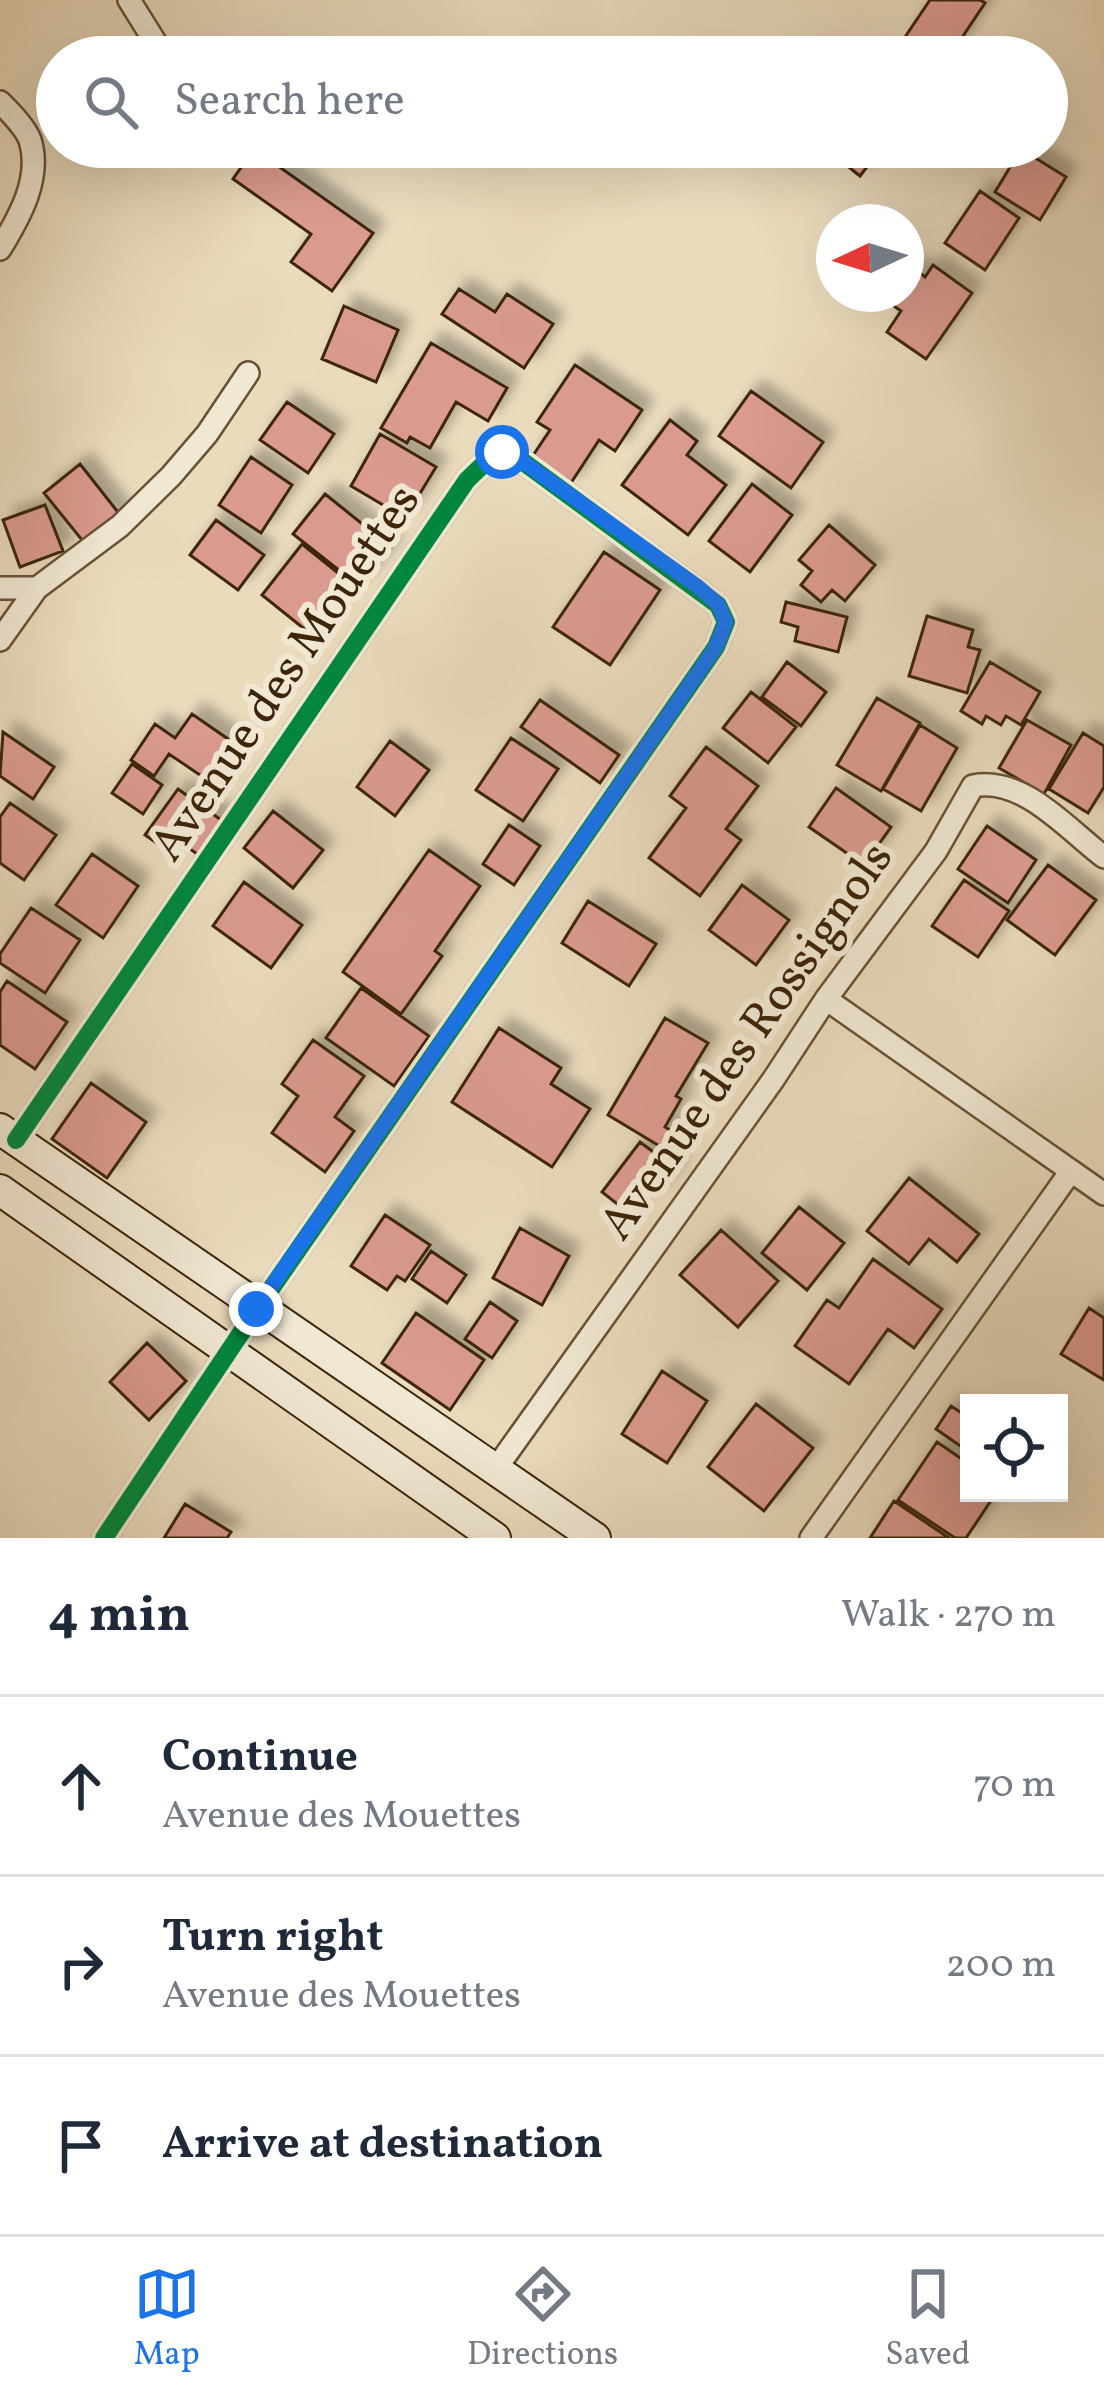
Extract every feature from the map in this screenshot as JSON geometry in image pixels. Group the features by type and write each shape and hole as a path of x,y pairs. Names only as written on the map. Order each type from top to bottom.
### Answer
{"main road":[{"path":"8,1135 596,1538"},
{"path":"0,1190 231,1352 474,1532"}],"street":[{"path":"129,0 151,36"},
{"path":"0,102 29,137 33,164 23,211 0,249"},
{"path":"0,640 37,589 120,526 171,476 207,434 248,373"},
{"name":"Avenue des Mouettes","path":"8,1135 467,480 490,458 502,452 518,458 718,604 726,622 716,647 256,1309 104,1538"},
{"path":"0,588 37,589"},
{"name":"Avenue des Rossignols","path":"495,1470 826,999 936,851 973,786 991,782 1010,788 1104,857"},
{"path":"826,999 1104,1194"},
{"path":"811,1538 1070,1171"}],"building":[{"path":"930,0 985,3 963,36 906,36"},
{"path":"241,168 281,168 373,233 332,291 291,262 311,234 233,179"},
{"path":"1010,168 1052,168 1066,177 1040,220 995,192"},
{"path":"980,191 1019,218 985,270 945,243"},
{"path":"933,265 972,293 926,359 887,332 900,312 924,312 925,277"},
{"path":"459,289 495,312 507,294 553,324 524,368 442,314"},
{"path":"344,306 398,330 376,382 322,359"},
{"path":"431,343 507,388 488,421 456,402 430,448 410,437 407,443 381,428"},
{"path":"575,365 642,410 615,451 599,440 569,486 530,460 550,430 537,422"},
{"path":"751,391 823,442 791,488 719,436"},
{"path":"287,402 334,434 308,473 260,440"},
{"path":"670,420 697,441 687,455 726,485 688,535 622,485"},
{"path":"380,434 436,467 405,518 351,486"},
{"path":"251,457 292,485 261,533 219,505"},
{"path":"80,464 121,516 86,545 44,493"},
{"path":"752,484 792,515 750,572 709,541"},
{"path":"325,494 391,547 359,586 293,534"},
{"path":"45,505 63,551 20,567 3,520"},
{"path":"216,520 264,555 238,590 190,555"},
{"path":"829,525 875,565 845,601 832,590 821,602 801,585 812,571 799,560"},
{"path":"302,544 353,585 313,636 262,595"},
{"path":"604,552 660,590 610,665 553,627"},
{"path":"786,602 847,617 838,652 795,641 798,627 781,622"},
{"path":"927,616 973,630 968,647 980,650 967,693 909,676"},
{"path":"787,662 826,692 801,726 762,697"},
{"path":"990,662 1040,692 1021,725 1006,716 1001,725 986,716 982,724 961,711"},
{"path":"751,692 796,727 768,763 723,728"},
{"path":"877,698 920,723 881,791 837,765"},
{"path":"540,700 619,755 600,783 521,727"},
{"path":"192,714 241,748 216,786 169,754 154,776 131,760 155,724 175,738"},
{"path":"1027,720 1071,745 1044,794 999,768"},
{"path":"920,725 957,748 921,811 883,789"},
{"path":"3,732 54,767 33,799 0,776"},
{"path":"1083,733 1104,746 1104,787 1088,813 1049,789"},
{"path":"511,738 558,769 523,821 476,790"},
{"path":"390,741 429,770 395,816 357,787"},
{"path":"706,747 758,786 726,829 741,840 700,896 649,858 686,808 670,796"},
{"path":"132,764 162,785 143,814 112,793"},
{"path":"836,788 891,827 864,865 809,827"},
{"path":"178,789 224,822 200,856 176,839 168,851 145,835"},
{"path":"10,803 56,835 24,880 0,863 0,817"},
{"path":"273,811 323,850 293,888 244,848"},
{"path":"509,825 540,846 514,885 483,864"},
{"path":"987,826 1036,860 1008,903 958,869"},
{"path":"429,850 480,886 435,951 442,956 401,1014 343,972"},
{"path":"92,854 138,886 103,938 56,905"},
{"path":"1048,865 1096,900 1055,955 1007,920"},
{"path":"964,880 1009,911 978,957 932,926"},
{"path":"244,882 302,925 271,968 213,926"},
{"path":"742,885 789,920 756,965 709,930"},
{"path":"588,901 656,944 629,986 562,943"},
{"path":"31,908 80,940 45,993 0,963 0,954"},
{"path":"7,981 67,1022 35,1069 0,1045 0,992"},
{"path":"361,988 429,1036 394,1086 326,1038"},
{"path":"665,1018 708,1043 676,1096 681,1099 665,1127 680,1136 671,1153 608,1115"},
{"path":"499,1028 561,1068 551,1084 590,1109 552,1167 452,1102"},
{"path":"313,1040 364,1076 335,1117 354,1131 325,1172 272,1133 298,1096 282,1084"},
{"path":"91,1083 146,1122 107,1178 52,1139"},
{"path":"640,1142 676,1169 656,1194 649,1189 630,1214 602,1192"},
{"path":"909,1178 979,1234 957,1262 929,1239 909,1264 867,1231"},
{"path":"799,1207 844,1243 807,1290 762,1253"},
{"path":"385,1215 430,1245 405,1281 397,1276 387,1290 351,1266"},
{"path":"520,1228 569,1256 542,1305 493,1278"},
{"path":"721,1230 778,1281 738,1327 680,1275"},
{"path":"431,1251 466,1275 447,1303 412,1279"},
{"path":"873,1259 942,1309 914,1348 888,1329 849,1384 795,1346 827,1300 839,1308"},
{"path":"490,1302 517,1321 492,1358 465,1339"},
{"path":"1089,1308 1104,1318 1104,1380 1061,1354"},
{"path":"416,1313 484,1360 450,1410 382,1363"},
{"path":"147,1343 186,1381 149,1420 110,1382"},
{"path":"662,1371 707,1401 667,1463 622,1434"},
{"path":"756,1404 813,1448 764,1511 708,1467"},
{"path":"951,1406 960,1412 960,1446 936,1429"},
{"path":"937,1442 960,1458 960,1502 990,1502 966,1538 955,1538 898,1500"},
{"path":"894,1501 949,1538 870,1538"},
{"path":"185,1504 231,1532 227,1538 164,1538"}],"cycle path":[{"path":"16,1140 467,480 490,458 502,452 518,458 718,605 726,622 716,647 104,1538"}],"route":[{"path":"256,1309 716,647 726,622 718,604 697,586 518,458 502,452"}]}
